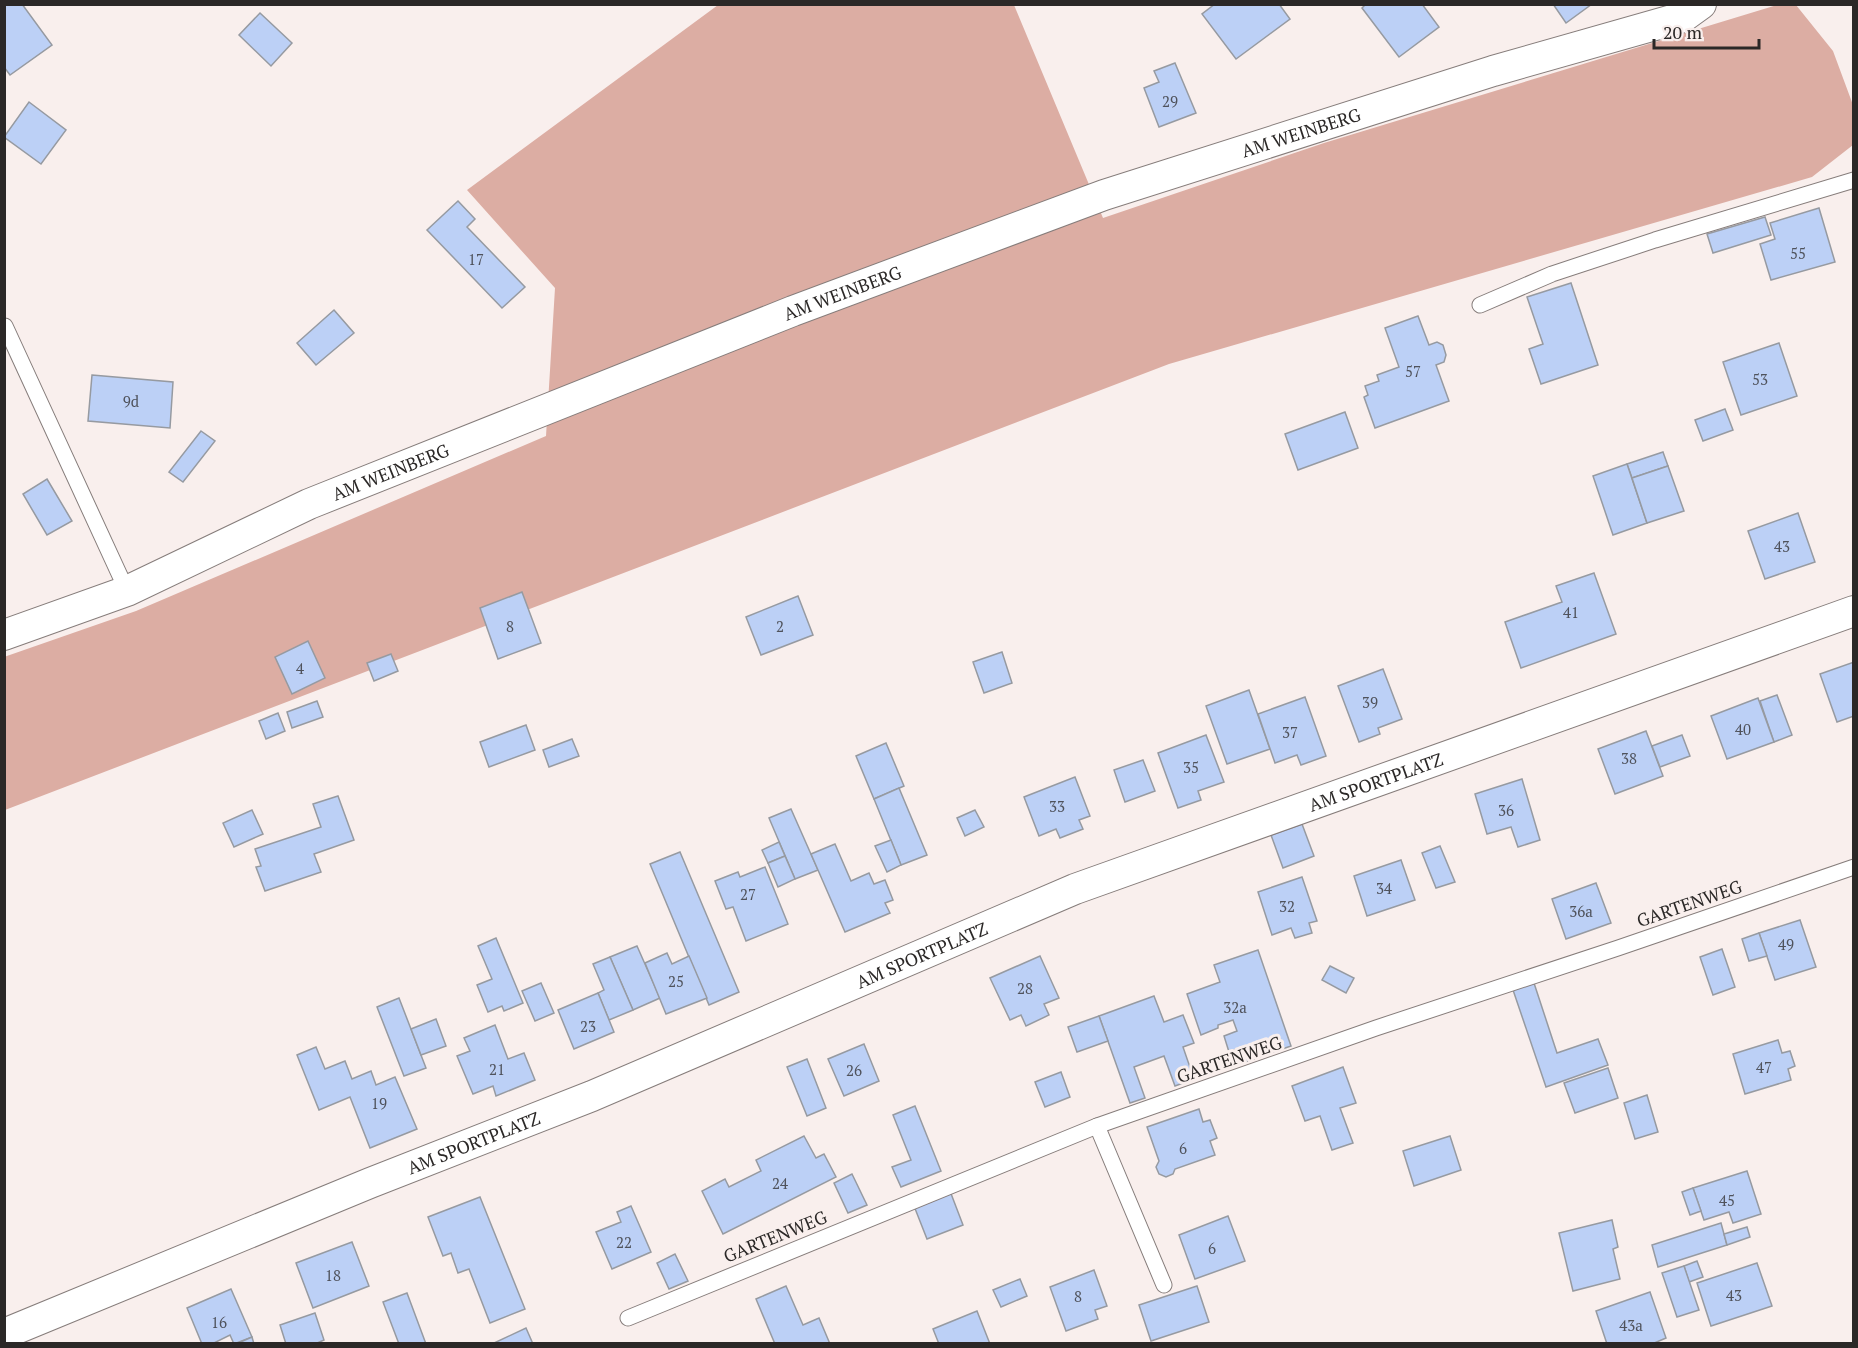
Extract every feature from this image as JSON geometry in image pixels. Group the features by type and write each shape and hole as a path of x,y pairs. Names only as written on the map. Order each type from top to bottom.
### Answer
{"street":[{"name":"AM WEINBERG","path":"4,635 127,591 309,504 793,311 1104,195 1493,71 1683,17 1701,4"},
{"name":"AM SPORTPLATZ","path":"4,1334 370,1183 592,1096 1075,889 1854,611"}],"lane":[{"path":"1480,305 1552,274 1854,180"},
{"path":"5,327 127,591"},
{"name":"GARTENWEG","path":"628,1318 1096,1126 1376,1028 1854,867"},
{"path":"1096,1126 1164,1285"}],"shaded area":[{"path":"718,5 1014,5 1103,218 1324,143 1777,5 1796,5 1833,51 1853,105 1853,145 1812,177 1169,364 5,810 4,657 136,611 546,436 555,288 467,190"}],"building":[{"path":"4,4 22,4 52,45 10,75 4,67"},
{"path":"1215,4 1279,4 1290,19 1236,59 1202,14"},
{"path":"1366,4 1422,4 1439,27 1399,57 1362,8"},
{"path":"1553,4 1592,4 1566,23"},
{"path":"260,13 292,43 271,66 239,35"},
{"path":"1175,63 1196,113 1159,127 1144,88 1159,82 1154,71"},
{"path":"29,102 66,130 41,164 4,137"},
{"path":"458,201 475,219 467,227 525,287 502,308 427,230"},
{"path":"1819,208 1835,262 1771,280 1760,244 1775,239 1770,223"},
{"path":"1765,217 1771,235 1713,253 1707,234"},
{"path":"1571,283 1598,365 1541,384 1529,349 1543,344 1527,297"},
{"path":"334,310 354,333 316,365 297,343"},
{"path":"1418,316 1429,345 1437,342 1443,345 1446,355 1444,362 1436,365 1449,401 1375,428 1364,397 1368,395 1365,386 1379,381 1377,375 1399,367 1385,328"},
{"path":"1779,343 1797,396 1741,415 1723,362"},
{"path":"92,375 173,382 170,428 88,421"},
{"path":"1725,409 1733,430 1703,441 1695,420"},
{"path":"1345,412 1358,448 1298,470 1285,434"},
{"path":"201,431 215,441 183,482 169,472"},
{"path":"1663,452 1668,466 1632,478 1627,464"},
{"path":"1627,464 1647,523 1613,535 1593,476"},
{"path":"1668,466 1684,511 1647,523 1632,478"},
{"path":"47,479 72,521 47,535 23,494"},
{"path":"1798,513 1815,562 1765,579 1748,531"},
{"path":"1594,573 1616,634 1521,668 1505,622 1562,602 1556,586"},
{"path":"522,592 541,643 498,659 480,608"},
{"path":"798,596 813,635 761,655 746,617"},
{"path":"308,641 325,678 292,694 275,657"},
{"path":"1002,652 1012,683 984,693 973,662"},
{"path":"391,654 398,671 374,681 367,663"},
{"path":"1854,662 1854,716 1837,722 1820,674"},
{"path":"1383,669 1402,719 1378,728 1380,734 1359,742 1338,686"},
{"path":"1249,690 1270,749 1227,764 1206,706"},
{"path":"1777,695 1792,735 1774,742 1760,701"},
{"path":"1305,697 1326,756 1301,765 1297,755 1275,763 1258,714"},
{"path":"1758,698 1774,742 1727,759 1711,716"},
{"path":"317,701 323,717 292,728 287,712"},
{"path":"278,713 285,731 266,739 259,721"},
{"path":"526,725 535,750 489,767 480,742"},
{"path":"1646,731 1663,776 1615,794 1598,749"},
{"path":"1206,735 1224,782 1198,791 1201,800 1178,808 1158,753"},
{"path":"1682,735 1690,756 1660,767 1652,746"},
{"path":"572,739 579,756 549,767 543,750"},
{"path":"886,743 904,786 874,799 856,756"},
{"path":"1143,760 1155,791 1125,802 1114,770"},
{"path":"1075,777 1090,816 1079,820 1083,829 1060,838 1056,829 1039,836 1024,797"},
{"path":"1522,779 1540,840 1518,847 1511,827 1487,834 1475,794"},
{"path":"899,788 927,855 901,865 874,799"},
{"path":"338,796 354,840 314,854 321,872 265,891 256,867 261,866 255,849 321,827 313,804"},
{"path":"791,809 818,870 795,879 769,818"},
{"path":"252,810 263,834 234,847 223,823"},
{"path":"975,810 984,827 965,836 957,818"},
{"path":"1302,824 1314,856 1283,868 1271,835"},
{"path":"891,840 901,865 887,872 875,846"},
{"path":"779,842 785,856 768,863 762,850"},
{"path":"835,844 851,881 869,873 874,884 885,880 893,900 885,903 890,913 845,932 811,854"},
{"path":"1440,846 1455,882 1436,888 1422,853"},
{"path":"680,852 739,992 709,1005 650,864"},
{"path":"785,856 795,879 778,887 768,863"},
{"path":"1401,860 1415,900 1367,916 1354,876"},
{"path":"765,867 788,924 746,941 733,907 726,909 715,881 738,872 740,877"},
{"path":"1302,877 1317,921 1309,923 1312,933 1295,938 1291,928 1272,935 1258,892"},
{"path":"1596,883 1611,923 1566,939 1552,899"},
{"path":"1800,920 1816,967 1775,980 1759,933"},
{"path":"1759,933 1767,956 1749,961 1742,939"},
{"path":"496,938 523,1003 504,1011 502,1006 488,1012 477,985 492,979 478,946"},
{"path":"637,946 660,998 633,1010 610,957"},
{"path":"1722,949 1735,987 1713,995 1700,957"},
{"path":"1258,950 1291,1046 1245,1062 1239,1048 1229,1052 1224,1036 1237,1031 1233,1020 1218,1025 1218,1028 1201,1035 1187,994 1220,982 1214,965"},
{"path":"667,953 672,964 689,956 707,998 666,1014 645,963"},
{"path":"1040,956 1059,998 1044,1004 1049,1015 1026,1026 1021,1015 1010,1020 990,978"},
{"path":"610,957 633,1010 609,1020 598,993 604,990 593,964"},
{"path":"1330,966 1354,978 1346,993 1322,980"},
{"path":"1533,980 1557,1053 1598,1039 1608,1065 1546,1087 1512,987"},
{"path":"541,983 554,1013 535,1021 522,991"},
{"path":"598,993 614,1032 574,1049 558,1010"},
{"path":"1154,996 1164,1022 1183,1015 1194,1043 1183,1047 1194,1079 1175,1086 1164,1056 1134,1067 1145,1098 1130,1103 1099,1016"},
{"path":"399,998 426,1068 404,1076 377,1007"},
{"path":"1099,1016 1108,1041 1077,1052 1068,1027"},
{"path":"436,1019 446,1046 421,1055 411,1029"},
{"path":"495,1025 508,1059 524,1053 535,1080 496,1096 493,1086 473,1094 457,1056 470,1051 464,1038"},
{"path":"1778,1040 1782,1053 1790,1051 1795,1066 1788,1069 1791,1080 1745,1094 1733,1054"},
{"path":"864,1044 879,1081 844,1096 828,1059"},
{"path":"316,1047 325,1069 345,1061 352,1079 371,1071 376,1085 395,1077 417,1129 370,1148 350,1097 319,1110 297,1055"},
{"path":"807,1059 826,1108 807,1116 787,1067"},
{"path":"1343,1067 1356,1103 1340,1108 1353,1143 1332,1150 1320,1116 1305,1121 1292,1086"},
{"path":"1608,1068 1618,1098 1575,1113 1564,1083"},
{"path":"1061,1072 1070,1097 1045,1107 1035,1082"},
{"path":"1647,1095 1658,1132 1635,1139 1624,1103"},
{"path":"915,1106 941,1171 901,1187 892,1167 911,1160 893,1115"},
{"path":"1199,1109 1203,1122 1210,1120 1217,1138 1210,1141 1215,1155 1175,1169 1173,1174 1166,1177 1159,1174 1156,1167 1159,1161 1147,1127"},
{"path":"804,1136 816,1158 824,1154 836,1177 723,1234 702,1191 725,1179 729,1187 761,1171 756,1160"},
{"path":"1450,1136 1461,1170 1414,1186 1403,1151"},
{"path":"1747,1171 1761,1214 1733,1223 1729,1212 1704,1220 1693,1188"},
{"path":"852,1174 867,1205 848,1213 834,1183"},
{"path":"1693,1188 1701,1211 1690,1215 1682,1192"},
{"path":"950,1191 963,1225 927,1239 914,1206"},
{"path":"480,1197 525,1309 490,1323 469,1269 458,1273 451,1253 443,1256 428,1217"},
{"path":"631,1206 651,1252 612,1269 596,1232 621,1222 617,1212"},
{"path":"1228,1216 1245,1261 1195,1279 1179,1235"},
{"path":"1612,1220 1618,1247 1613,1249 1620,1279 1573,1291 1559,1233"},
{"path":"1721,1223 1727,1245 1658,1267 1652,1245"},
{"path":"1747,1227 1750,1237 1727,1245 1724,1234"},
{"path":"352,1242 369,1286 313,1308 296,1263"},
{"path":"675,1254 688,1281 669,1289 657,1263"},
{"path":"1697,1261 1703,1277 1689,1282 1684,1266"},
{"path":"1757,1263 1772,1306 1711,1326 1697,1283"},
{"path":"1684,1266 1699,1310 1677,1317 1662,1273"},
{"path":"1094,1270 1107,1306 1095,1310 1098,1319 1066,1331 1050,1287"},
{"path":"1020,1279 1027,1296 1001,1307 993,1290"},
{"path":"786,1286 803,1325 819,1318 830,1344 775,1344 756,1299"},
{"path":"1197,1286 1209,1322 1151,1341 1139,1305"},
{"path":"231,1289 252,1337 234,1344 230,1335 212,1344 202,1344 187,1308"},
{"path":"1650,1292 1666,1338 1652,1344 1607,1344 1596,1311"},
{"path":"407,1293 426,1344 399,1344 383,1302"},
{"path":"977,1311 990,1344 939,1344 933,1329"},
{"path":"315,1313 324,1340 315,1344 286,1344 280,1325"},
{"path":"526,1328 533,1344 492,1344"},
{"path":"252,1337 254,1344 236,1344"}]}
